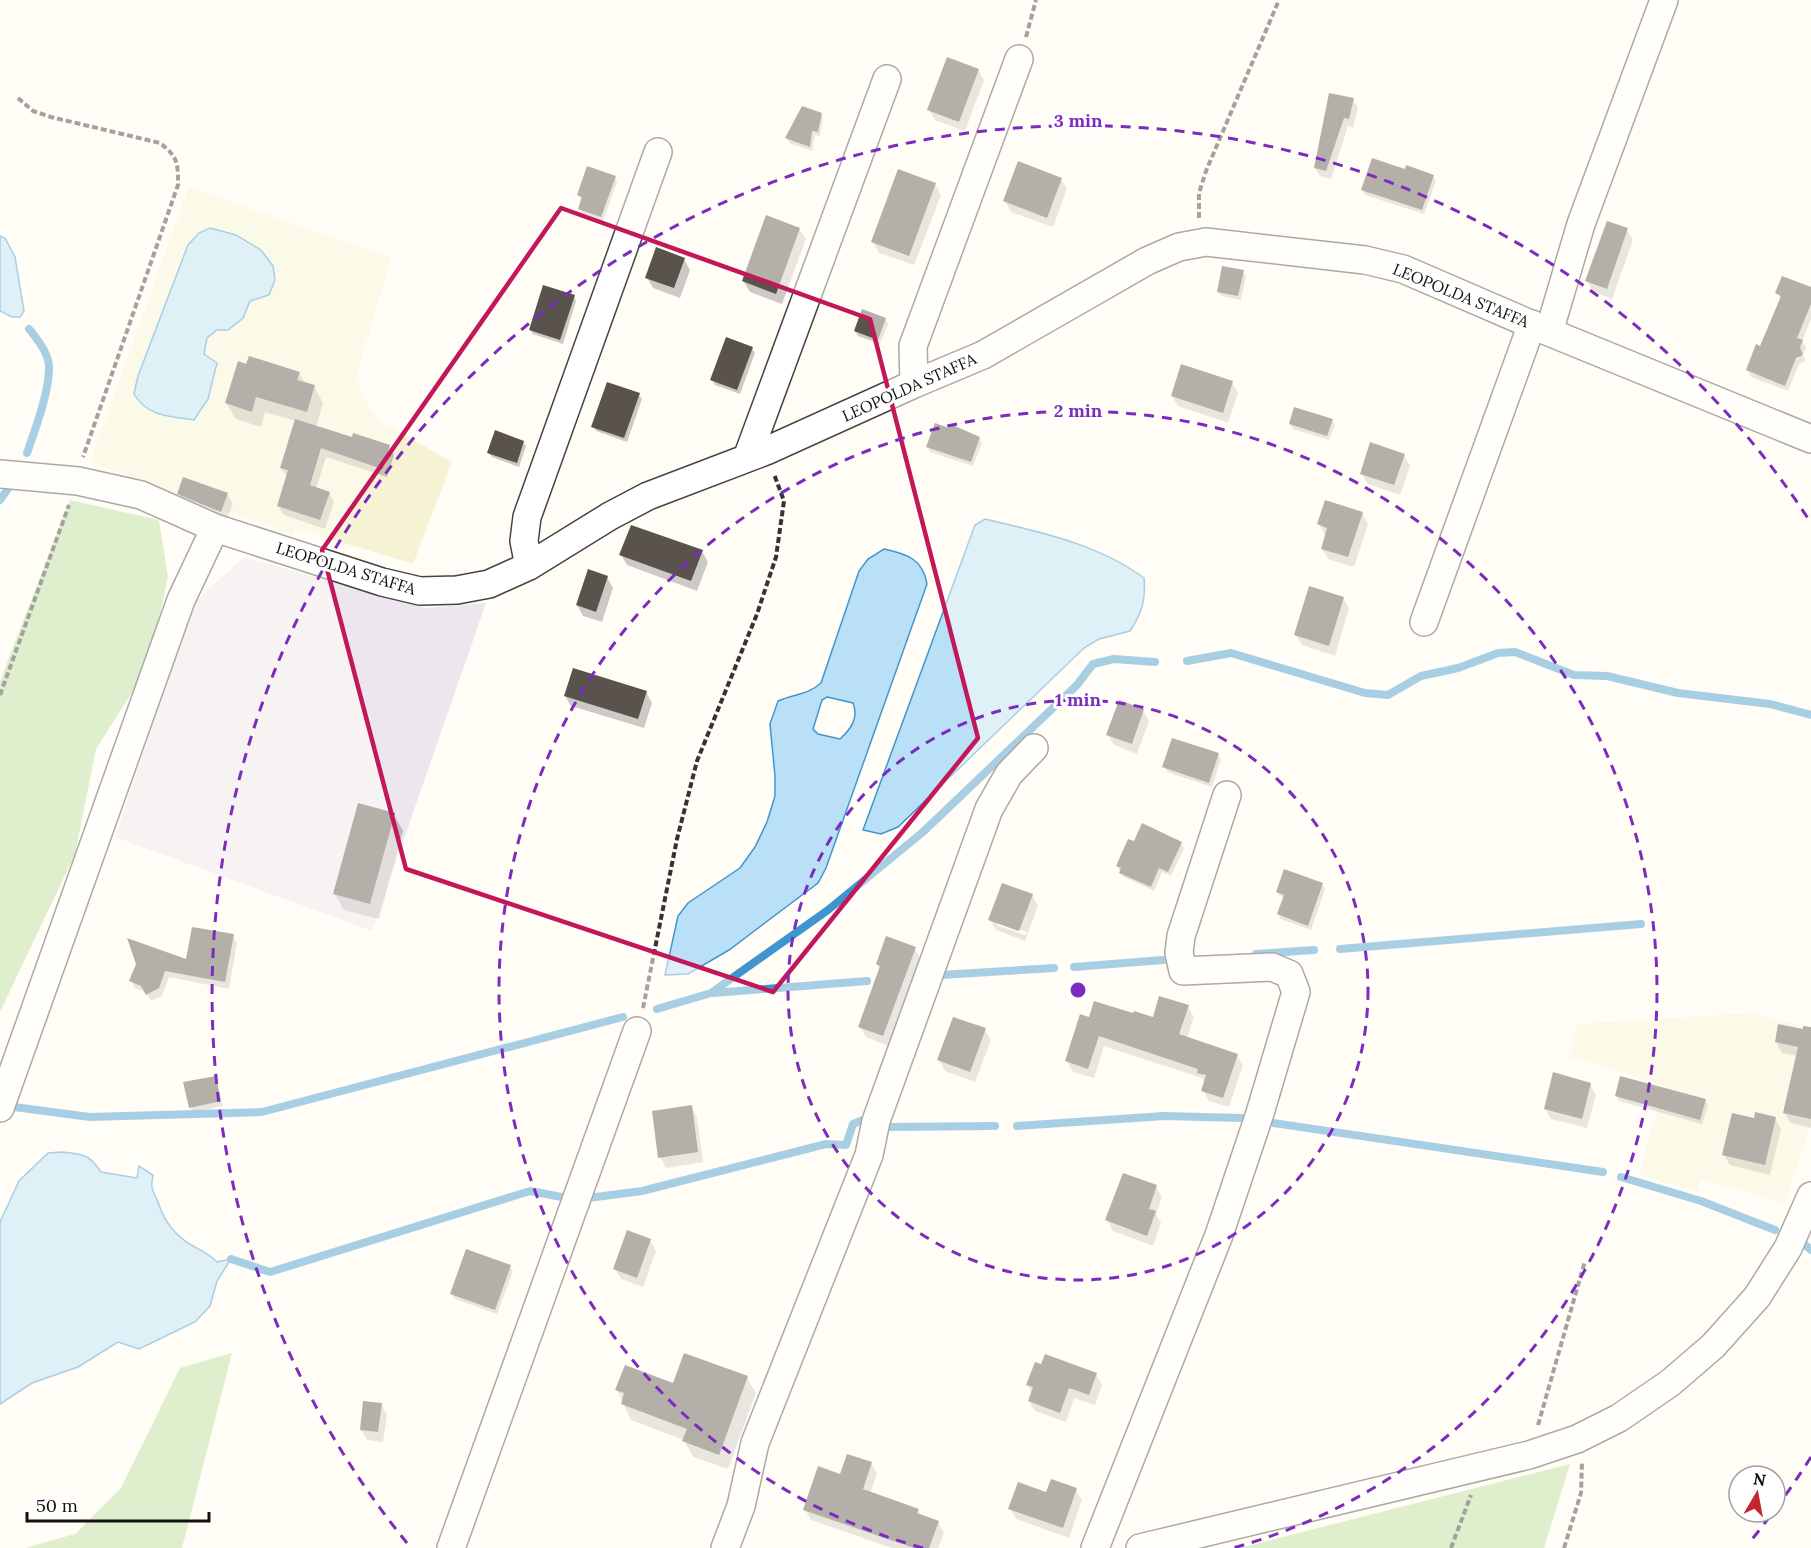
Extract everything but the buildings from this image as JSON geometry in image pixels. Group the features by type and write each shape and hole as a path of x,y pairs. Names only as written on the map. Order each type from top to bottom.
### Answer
{"street":[{"path":"1424,622 1541,328 1664,0"},
{"path":"914,384 913,346 1019,59"},
{"path":"757,455 887,79"},
{"path":"529,566 524,541 527,517 658,152"},
{"name":"LEOPOLDA STAFFA","path":"0,474 78,481 141,495 214,528 382,582 420,591 457,590 489,584 529,566 610,516 648,496 757,455 983,355 1147,261 1179,248 1206,242 1365,260 1403,269 1811,439"},
{"path":"0,1108 181,600 214,528"},
{"path":"725,1548 741,1506 755,1443 869,1155 876,1121 989,809 1009,774 1034,748"},
{"path":"1095,1548 1219,1235 1260,1113 1296,992 1289,974 1272,967 1183,971 1179,953 1181,936 1227,795"},
{"path":"451,1548 637,1031"},
{"path":"1140,1548 1529,1455 1577,1439 1619,1418 1670,1383 1713,1346 1757,1297 1788,1248 1811,1196"}],"path":[{"path":"1019,59 1036,0"},
{"path":"1206,242 1198,215 1199,193 1206,171 1279,0"},
{"path":"0,695 78,481 84,454 178,185 178,166 173,154 160,144 51,117 33,111 18,98"},
{"path":"637,1031 677,839 697,761 757,614 776,557 784,501 757,455"},
{"path":"1529,1455 1585,1261"},
{"path":"1564,1548 1581,1493 1583,1468 1577,1439"},
{"path":"1451,1548 1482,1466"}],"highlighted area":[{"path":"561,208 870,319 978,738 773,992 406,869 322,550"}],"shaded area":[{"path":"189,187 391,258 356,377 364,398 377,419 452,462 413,564 295,528 292,535 90,462"},
{"path":"244,557 426,608 486,603 372,931 115,837 193,604"},
{"path":"1750,1013 1811,1027 1811,1125 1785,1203 1701,1179 1696,1192 1639,1175 1664,1085 1570,1057 1578,1024"}],"green space":[{"path":"70,500 159,520 168,577 149,666 96,749 75,854 0,1012 0,681"},
{"path":"232,1353 182,1548 25,1548 75,1534 121,1488 180,1368"},
{"path":"1570,1464 1544,1548 1239,1548"}],"water":[{"path":"210,228 236,235 261,250 273,266 275,280 269,295 250,301 243,318 228,330 217,330 207,338 204,354 217,363 208,399 194,420 153,411 139,402 134,394 138,376 188,245 199,233"},
{"path":"0,236 5,238 15,257 24,311 20,317 12,317 0,311"},
{"path":"985,519 1068,541 1126,566 1144,578 1144,600 1138,618 1130,631 1099,639 1084,648 898,827 881,834 863,830 975,525"},
{"path":"884,549 900,553 918,563 927,584 826,868 818,883 729,950 688,974 665,975 678,916 688,903 740,868 755,847 767,822 775,796 770,724 778,701 806,692 821,683 859,571 868,559","holes":["827,697 853,703 855,708 853,723 840,739 818,734 813,729 822,700"]},
{"path":"48,1153 75,1153 89,1158 101,1172 137,1178 139,1166 153,1175 153,1192 163,1215 176,1233 217,1262 231,1259 217,1281 210,1306 195,1322 139,1349 118,1342 78,1367 32,1383 0,1404 0,1222 19,1181"}],"waterway":[{"path":"27,453 45,398 49,376 49,366 44,351 29,329"},
{"path":"0,500 10,486"},
{"path":"1187,661 1231,653 1365,693 1388,695 1421,676 1458,668 1498,653 1515,652 1574,675 1607,676 1678,693 1770,704 1811,715"},
{"path":"657,1009 711,993 828,910 923,832 1077,685 1093,664 1114,659 1155,662"},
{"path":"1340,949 1641,924"},
{"path":"1256,954 1314,950"},
{"path":"1074,967 1163,960"},
{"path":"941,975 1054,968"},
{"path":"713,993 867,981"},
{"path":"14,1107 90,1117 262,1112 623,1017"},
{"path":"1017,1126 1164,1116 1243,1118"},
{"path":"588,1198 642,1191 826,1144 846,1145 853,1124 863,1120"},
{"path":"1267,1122 1603,1172"},
{"path":"891,1127 995,1126"},
{"path":"1621,1177 1701,1201 1775,1230"},
{"path":"231,1259 270,1272 530,1191 567,1198"},
{"path":"1804,1244 1811,1250"}]}
